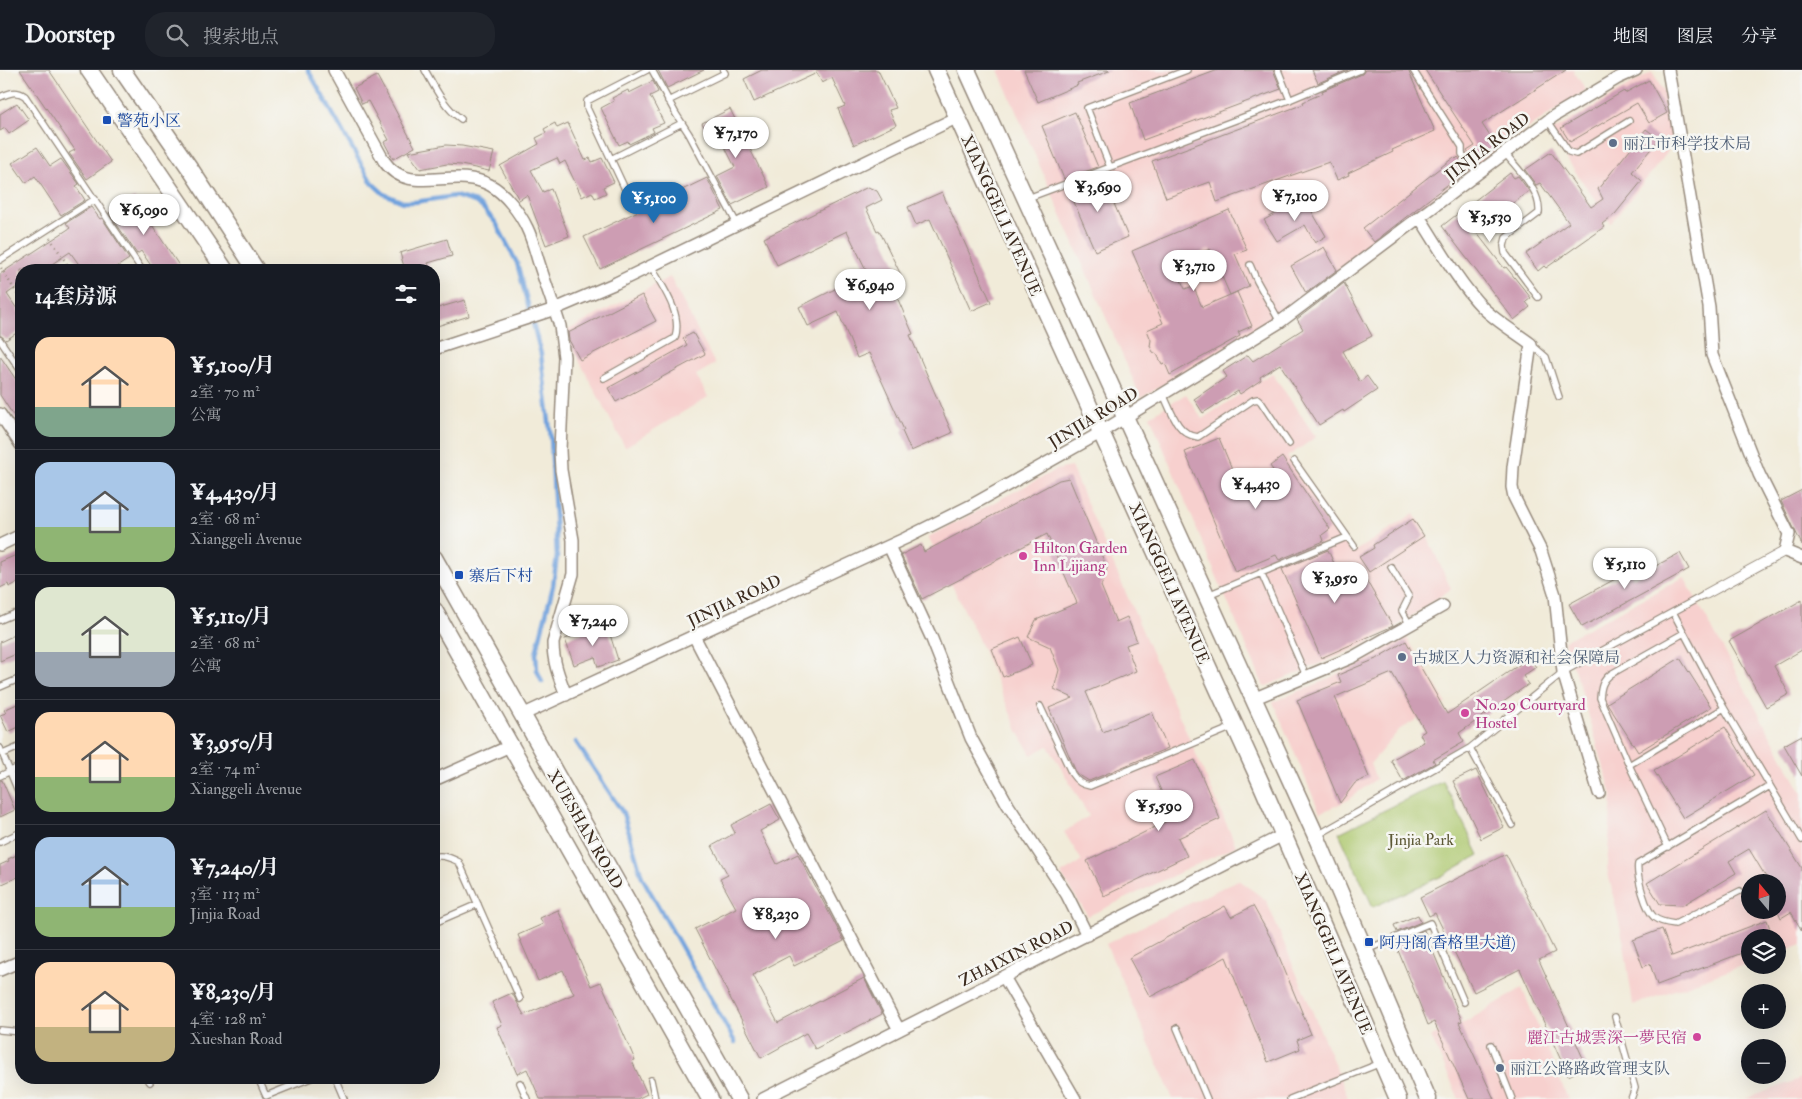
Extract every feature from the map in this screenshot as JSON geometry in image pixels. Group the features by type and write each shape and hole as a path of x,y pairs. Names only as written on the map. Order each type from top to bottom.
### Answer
{"main road":[{"path":"89,70 221,264"},
{"path":"122,70 191,170 252,264"},
{"name":"XIANGGELI AVENUE","path":"936,70 1235,726 1398,1099"},
{"name":"XIANGGELI AVENUE","path":"967,70 1316,836 1428,1099"},
{"name":"XUESHAN ROAD","path":"440,569 739,1099"},
{"name":"XUESHAN ROAD","path":"440,621 710,1099"}],"street":[{"path":"334,70 384,161 393,172 412,180 455,177 490,185 503,195 527,228 560,326 564,357 560,450 574,557 573,574 553,643 553,650 555,666 566,695"},
{"name":"JINJIA ROAD","path":"522,715 889,546 970,506 1101,432 1280,322 1548,121 1588,95 1636,70"},
{"path":"1668,70 1709,307 1712,356 1759,474 1789,534 1785,551 1706,594"},
{"path":"440,348 555,310 652,266 958,117"},
{"path":"1420,218 1470,292 1482,306 1531,344 1513,467 1512,487 1514,496 1541,551 1555,595 1563,672 1599,792"},
{"path":"0,414 15,436"},
{"path":"0,545 15,538"},
{"path":"889,546 932,639 971,738 1008,805 1067,895 1087,935"},
{"path":"1785,551 1802,558"},
{"path":"1253,699 1353,658 1443,606"},
{"path":"694,636 899,1030"},
{"path":"440,777 510,746"},
{"name":"ZHAIXIN ROAD","path":"763,1099 1283,835"},
{"path":"0,970 15,963"},
{"path":"1004,976 1076,1099"}],"lane":[{"path":"425,70 442,100 451,112 461,119"},
{"path":"626,189 587,108 586,100 647,70"},
{"path":"652,70 668,101 690,134 737,224"},
{"path":"668,101 725,73 723,70"},
{"path":"1110,167 1087,108 1187,70"},
{"path":"1278,70 1290,100"},
{"path":"1026,199 1290,100 1360,70"},
{"path":"1413,70 1462,146 1462,154 1478,174"},
{"path":"0,97 17,92 25,96 138,264"},
{"path":"1548,121 1569,152 1576,154 1629,121"},
{"path":"611,159 682,123"},
{"path":"1505,153 1536,193 1540,204 1539,213 1506,238 1504,246 1505,252 1538,296"},
{"path":"0,260 95,199"},
{"path":"1250,265 1257,282 1280,322"},
{"path":"604,378 675,338 678,326 675,312 652,266"},
{"path":"0,340 15,362"},
{"path":"1531,344 1546,357 1559,397"},
{"path":"1163,394 1181,430 1186,434 1198,437 1253,400 1258,400 1289,444"},
{"path":"1294,460 1354,546"},
{"path":"1206,596 1347,537"},
{"path":"1391,567 1409,597 1402,612 1410,625"},
{"path":"1261,572 1307,678"},
{"path":"1316,836 1470,748 1563,672 1706,594"},
{"path":"1673,612 1724,708 1802,840"},
{"path":"0,620 15,613"},
{"path":"1668,847 1600,698 1600,687 1604,679 1684,633"},
{"path":"0,687 15,681"},
{"path":"1040,706 1072,774 1077,781 1090,786 1235,726"},
{"path":"1629,765 1724,708"},
{"path":"15,748 1,751 15,783"},
{"path":"1470,748 1512,825"},
{"path":"0,776 15,769"},
{"path":"1740,891 1675,924 1664,922 1654,918 1639,884 1638,864 1770,786"},
{"path":"0,842 15,835"},
{"path":"440,856 448,857 459,862 520,999"},
{"path":"440,920 478,904"},
{"path":"1364,951 1430,923 1464,1002"},
{"path":"1615,1017 1635,1088 1631,1099"},
{"path":"1177,1028 1207,1099"},
{"path":"0,1030 15,1031"},
{"path":"1491,1045 1512,1099"},
{"path":"1290,1099 1382,1063"},
{"path":"651,1080 655,1099"},
{"path":"520,1083 527,1099"},
{"path":"261,1084 266,1096 297,1084"},
{"path":"338,1084 344,1099"}],"path":[{"path":"45,231 67,264"},
{"path":"0,267 15,291"}],"shaded area":[{"path":"998,70 1573,70 1586,90 1501,146 1342,270 1246,336 1141,398"},
{"name":"丽江市科学技术局","path":"1652,72 1674,109 1674,132 1667,153 1611,223 1549,133"},
{"path":"670,277 715,364 696,375 708,397 625,447 564,332"},
{"path":"1272,373 1316,437 1287,457 1341,534 1352,553 1414,514 1427,536 1451,589 1395,627 1362,646 1264,687 1150,416 1186,394 1202,419"},
{"path":"1071,467 1236,846 1088,916 1061,874 1082,861 1064,832 1089,816 1048,746 1031,755 1018,731 976,634 928,537 1056,470"},
{"path":"1684,577 1802,793 1802,945 1786,951 1786,929 1741,929 1741,966 1633,1005 1624,944 1607,868 1612,795 1580,686 1564,641"},
{"path":"1406,636 1446,703 1400,729 1370,764 1376,779 1346,801 1320,813 1273,702 1326,680"},
{"path":"1238,880 1266,900 1348,1097 1343,1099 1173,1099 1106,944"},
{"name":"丽江公路路政管理支队","path":"1522,988 1568,1099 1459,1099 1431,1037 1466,1022"},
{"path":"1802,1078 1802,1099 1745,1099 1786,1084"}],"green space":[{"name":"Jinjia Park","path":"1443,781 1479,855 1440,877 1373,907 1339,833"}],"building":[{"path":"20,70 49,70 111,162 87,179 69,153 75,150"},
{"path":"658,70 704,70 667,88"},
{"path":"762,70 878,70 896,108 889,110 896,125 854,145 838,109 845,106 832,78 822,83 817,73 754,102 744,79"},
{"path":"1024,70 1109,71 1077,83 1078,85 1038,102"},
{"path":"1218,70 1273,70 1281,89 1143,140 1130,103"},
{"path":"1312,70 1348,70 1318,83"},
{"path":"1365,70 1408,70 1435,131 1392,150 1393,152 1337,180 1329,162 1217,202 1210,182 1166,198 1152,161 1304,104 1303,102 1323,93 1322,91 1362,74"},
{"path":"1425,70 1566,70 1482,124 1497,147 1474,162 1467,151 1475,146"},
{"path":"377,76 415,147 393,159 384,142 389,140 368,101 362,104 354,88"},
{"path":"1649,80 1667,113 1649,123 1637,103 1570,142 1561,128 1624,91 1625,93"},
{"path":"653,81 658,92 650,96 664,123 652,128 654,132 629,144 628,141 619,145 601,108 614,101 612,98 628,90 629,93"},
{"path":"17,103 29,120 9,134 5,128 0,131 0,114"},
{"path":"730,109 769,187 732,205 717,176 735,167 720,137 711,141 702,123"},
{"path":"1075,112 1098,167 1064,179 1042,126"},
{"path":"555,123 557,128 568,123 585,160 590,158 592,162 602,158 614,182 603,187 606,193 595,198 592,192 582,197 565,161 560,164 557,158 531,170 543,192 551,189 569,236 546,245 527,195 519,200 500,166 539,144 536,138 546,133 544,129"},
{"path":"1646,129 1659,139 1632,172 1642,181 1615,214 1602,224 1604,227 1546,268 1544,266 1538,271 1526,254 1569,223 1540,183 1536,185 1525,170 1551,152 1591,207 1603,199 1598,189"},
{"path":"446,145 494,152 489,171 447,164 420,169 408,152"},
{"path":"37,147 50,166 61,159 79,184 76,186 85,200 61,215 35,176 26,183 12,163"},
{"path":"1454,157 1456,159 1458,157 1466,167 1463,169 1465,171 1374,242 1363,228"},
{"path":"1510,173 1514,178 1518,176 1529,191 1509,206 1507,203 1473,228 1504,268 1506,267 1531,298 1526,302 1530,307 1514,320 1442,226"},
{"path":"1102,175 1128,237 1095,251 1068,188"},
{"path":"707,178 723,210 600,269 584,237"},
{"path":"868,187 877,191 882,200 866,208 901,275 899,276 902,283 893,288 913,334 910,335 952,433 911,451 902,431 904,430 869,353 857,358 838,312 808,326 799,307 845,284 848,290 871,280 847,231 777,265 764,238"},
{"path":"942,192 991,302 971,311 930,219 916,225 908,207"},
{"path":"134,198 178,264 150,264 141,251 137,254 109,213"},
{"path":"1304,198 1326,236 1315,243 1305,225 1277,241 1264,220"},
{"path":"91,207 100,219 102,218 129,259 121,264 79,264 70,252 52,264 15,264 70,228 66,223"},
{"path":"1229,210 1247,250 1235,254 1249,286 1230,295 1237,292 1252,326 1238,332 1240,336 1170,375 1165,363 1162,364 1150,346 1151,340 1147,330 1163,323 1132,251","holes":["1210,249 1230,295 1202,307 1193,286 1185,289 1174,265"]},
{"path":"447,239 452,256 428,264 403,264 400,253"},
{"path":"1324,247 1337,270 1306,293 1291,266"},
{"path":"15,264 15,288 7,294 15,306 15,334 6,340 0,335 0,274"},
{"path":"1344,283 1372,336 1343,351 1360,382 1367,376 1377,390 1344,412 1343,410 1319,425 1280,364 1260,377 1261,380 1240,394 1238,391 1203,413 1194,399 1227,377 1223,371 1248,355 1253,361 1303,329 1297,319"},
{"path":"642,295 656,321 580,360 569,340 568,333"},
{"path":"465,300 469,316 440,325 440,307"},
{"path":"693,333 705,354 616,402 608,388 687,345 683,338"},
{"path":"0,356 15,378 15,418 0,395"},
{"path":"1219,438 1243,495 1280,480 1270,466 1282,457 1330,529 1322,535 1324,541 1279,560 1276,555 1235,572 1185,452"},
{"path":"1069,478 1107,568 1101,586 1116,622 1127,617 1137,641 1126,645 1136,671 1086,692 1103,732 1152,712 1168,748 1089,781 1076,772 1049,708 1073,698 1054,689 1059,670 1050,647 1028,637 1036,620 1077,603 1047,534 922,599 901,555 921,545 924,552 1059,480"},
{"path":"1802,490 1802,545 1781,501"},
{"path":"1413,519 1424,536 1369,572 1359,557 1374,548 1373,545"},
{"path":"1328,550 1341,579 1359,568 1393,626 1321,658 1282,569"},
{"path":"1680,553 1689,569 1582,627 1569,604 1630,571 1633,578"},
{"path":"15,556 15,584 9,587 8,584 0,588 0,562"},
{"path":"1802,600 1802,650 1774,666 1789,694 1766,707 1729,641"},
{"path":"607,625 618,660 598,667 595,657 574,665 565,639"},
{"path":"15,635 15,655 0,661 0,642"},
{"path":"1020,637 1032,665 1003,677 992,649"},
{"path":"1406,641 1447,714 1529,658 1536,667 1523,676 1529,684 1459,733 1464,742 1433,760 1435,763 1403,781 1391,760 1424,742 1420,734 1425,731 1392,673 1335,697 1369,777 1355,783 1340,803 1297,700 1341,682 1338,675 1383,656"},
{"path":"1680,658 1711,707 1638,752 1607,703"},
{"path":"15,705 15,729 8,732 0,715 6,713 4,710"},
{"path":"1725,727 1754,775 1683,818 1654,771"},
{"path":"1802,735 1802,776 1784,745"},
{"path":"1195,760 1220,819 1178,838 1187,856 1104,896 1087,861 1173,818 1155,777"},
{"path":"1476,770 1504,827 1481,839 1453,781"},
{"path":"2,780 15,810 0,817 0,781"},
{"path":"771,804 780,820 760,831 777,864 798,854 844,941 794,966 789,956 753,975 778,1023 864,978 882,1014 815,1049 806,1033 761,1058 695,929 736,908 720,879 728,875 712,846 735,833 731,825"},
{"path":"1766,810 1802,868 1802,931 1791,912 1786,915 1786,874 1764,874 1749,849 1729,861 1736,873 1683,905 1660,904 1647,883"},
{"path":"1506,854 1555,952 1539,960 1587,1067 1568,1076 1520,969 1474,992 1435,913 1429,916 1420,897"},
{"path":"15,856 15,878 0,885 0,865 9,861 8,859"},
{"path":"1225,906 1231,917 1253,906 1273,942 1311,1034 1297,1040 1300,1049 1268,1062 1226,957 1150,997 1129,958"},
{"path":"558,910 591,986 601,982 635,1060 632,1061 647,1094 637,1099 540,1099 527,1069 517,1074 497,1027 502,1025 492,1002 512,993 524,1015 574,994 563,970 538,981 518,935 543,924 540,918"},
{"path":"1418,915 1421,922 1397,932 1394,925"},
{"path":"1767,920 1770,929 1743,929"},
{"path":"1662,929 1672,956 1741,930 1741,953 1657,985 1650,964 1643,967 1633,940"},
{"path":"1424,930 1462,1021 1459,1022 1494,1099 1469,1099 1434,1022 1428,1025 1395,943"}],"waterway":[{"path":"308,70 372,183 384,194 403,202 455,196 475,202 496,223 517,263 541,354 551,439 557,556 553,586 536,653 537,670 542,682"},
{"path":"576,742 623,813 642,877 735,1042"}],"place":[{"name":"警苑小区","path":"107,120"},
{"name":"丽江市科学技术局","path":"1613,143"},
{"name":"Hilton Garden Inn Lijiang","path":"1023,556"},
{"name":"寨后下村","path":"459,575"},
{"name":"古城区人力资源和社会保障局","path":"1402,657"},
{"name":"No.29 Courtyard Hostel","path":"1465,713"},
{"name":"阿丹阁(香格里大道)","path":"1369,942"},
{"name":"麗江古城雲深一夢民宿","path":"1697,1037"},
{"name":"丽江公路路政管理支队","path":"1500,1068"}]}
